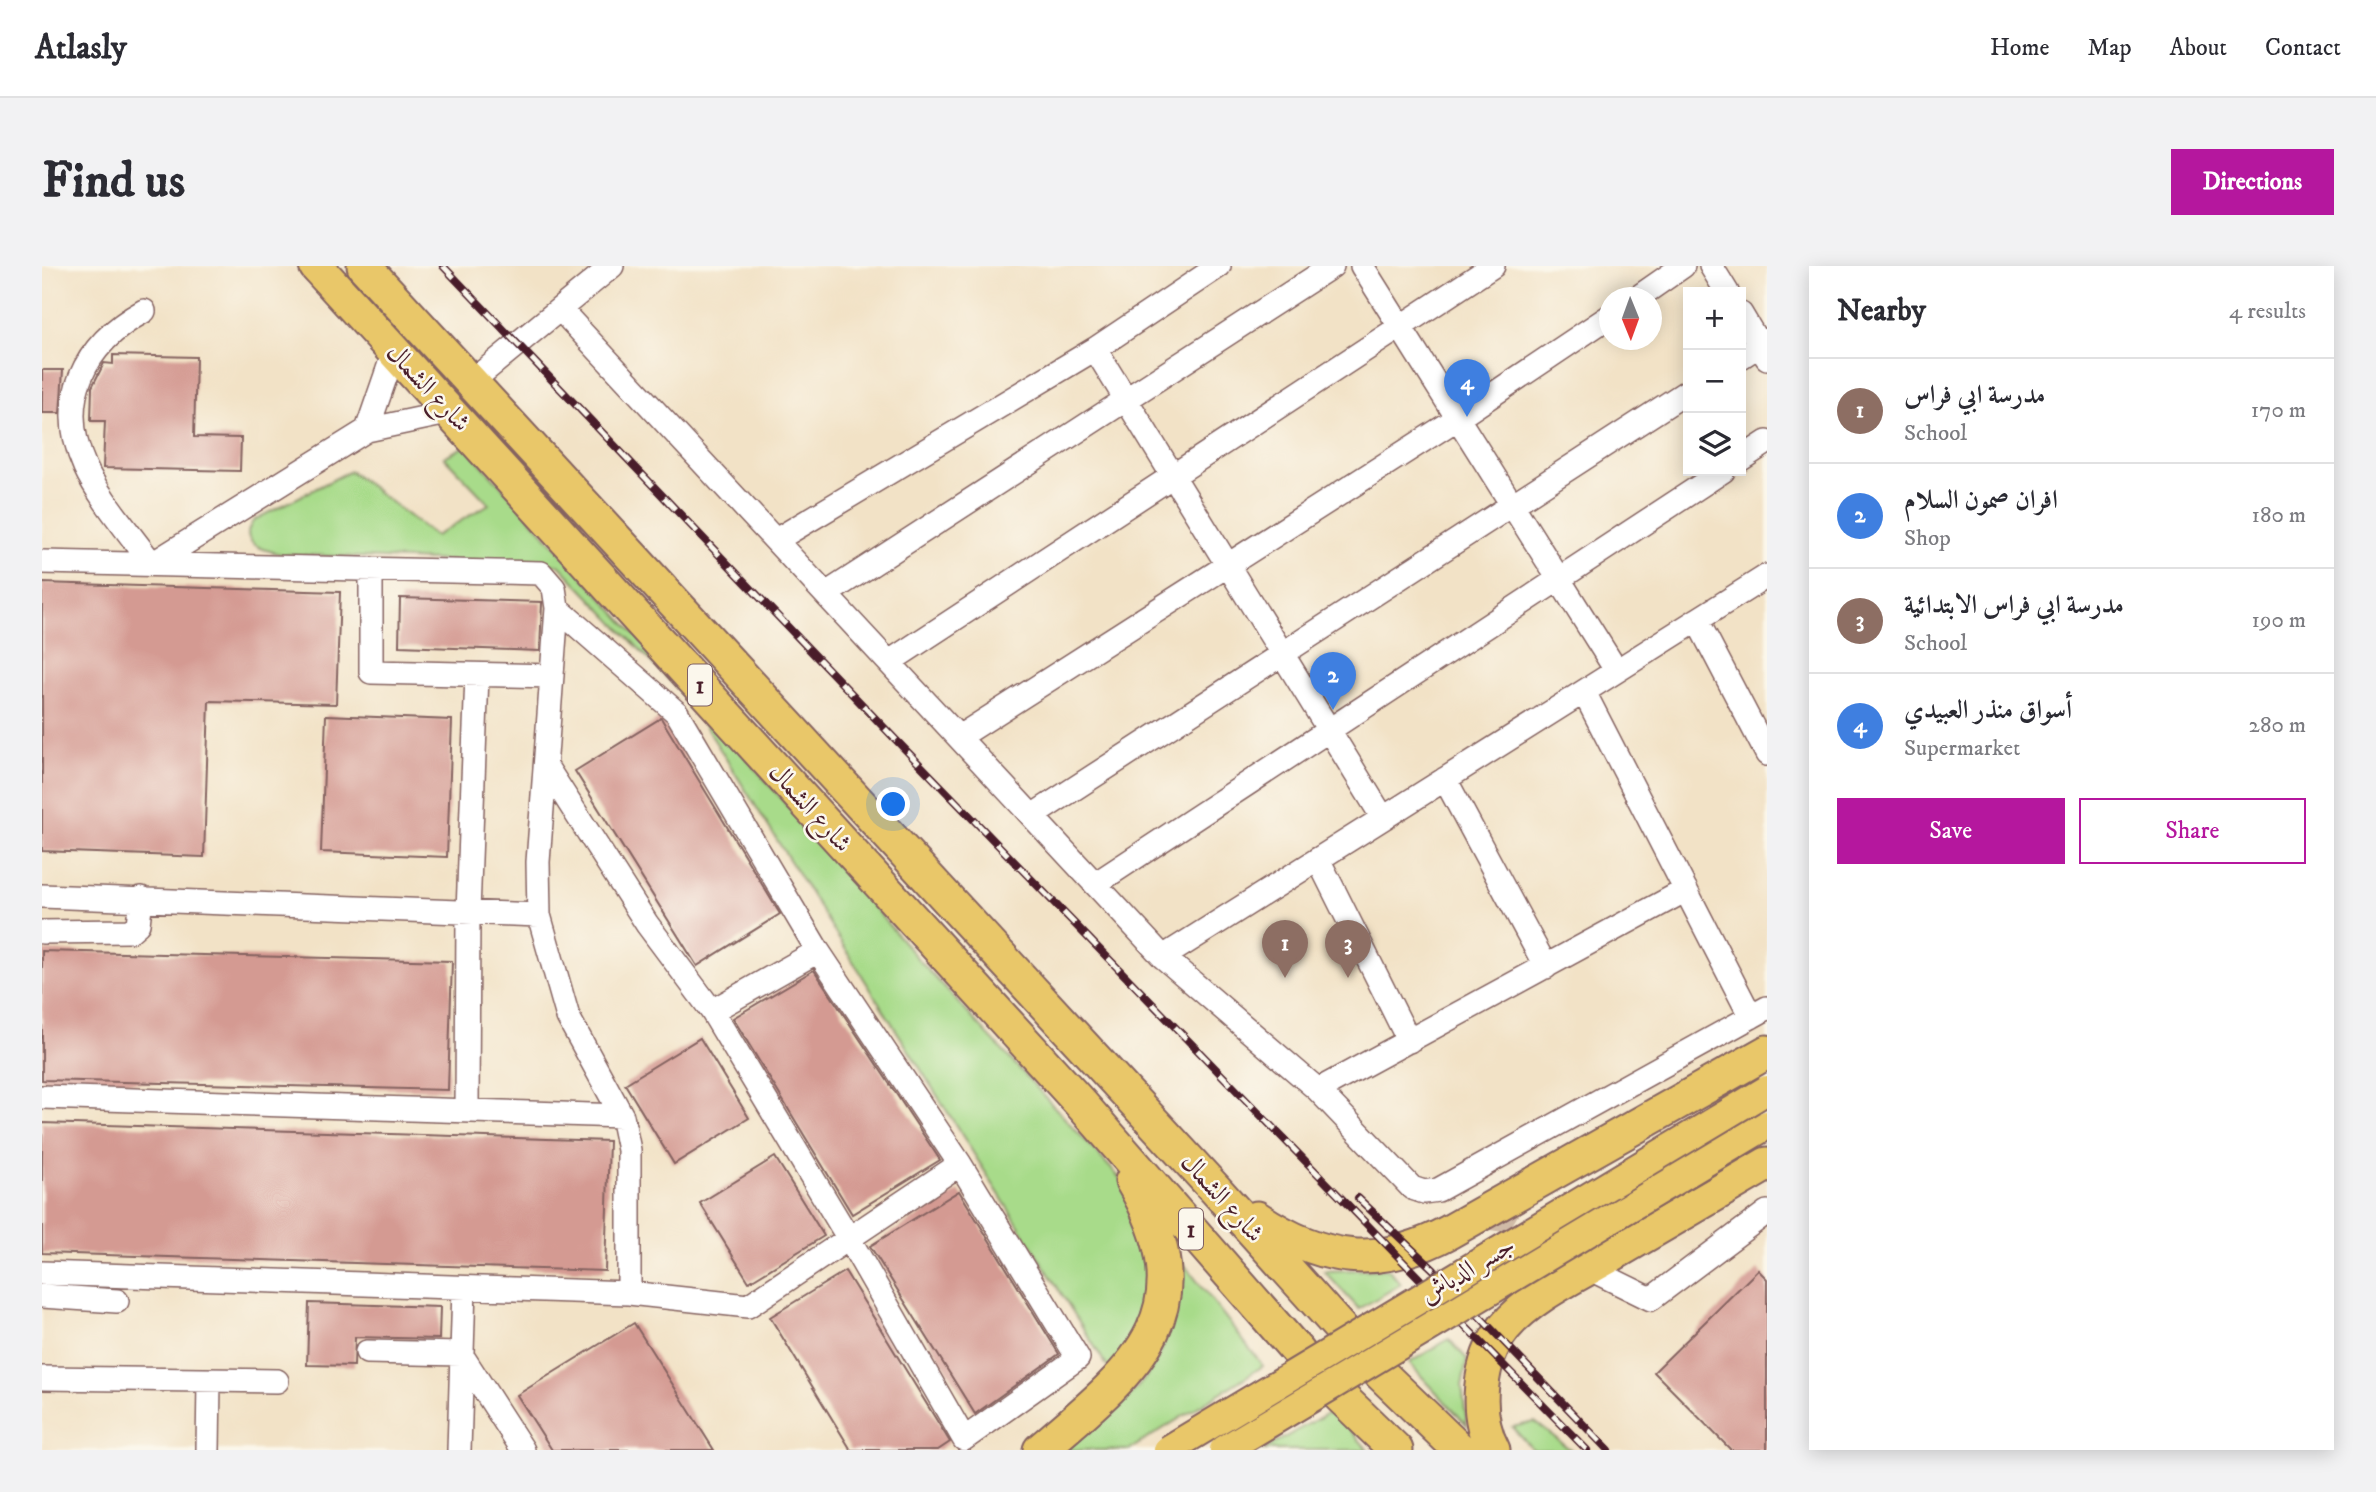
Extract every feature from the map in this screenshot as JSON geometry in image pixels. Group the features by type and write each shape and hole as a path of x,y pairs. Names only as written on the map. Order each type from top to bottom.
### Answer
{"highway":[{"name":"شارع الشمال","path":"316,266 1083,1105 1299,1353"},
{"name":"شارع الشمال","path":"364,266 1340,1328"},
{"path":"1216,1190 1299,1243 1343,1255 1396,1254 1449,1233 1767,1052"},
{"path":"1040,1450 1094,1404 1138,1359 1153,1332 1161,1299 1163,1272 1152,1219 1132,1180 1083,1105"},
{"path":"1493,1450 1484,1427 1481,1396 1485,1370 1496,1342 1515,1317 1588,1268 1767,1164"},
{"path":"1380,1373 1460,1450"},
{"path":"1340,1396 1378,1438 1396,1450"}],"main road":[{"name":"جسر الدباش","path":"1168,1450 1767,1090"},
{"name":"جسر الدباش","path":"1224,1450 1767,1125"}],"street":[{"path":"471,382 612,266"},
{"path":"776,540 1095,349 1219,266"},
{"path":"826,594 1332,266"},
{"path":"1362,266 1616,670"},
{"path":"889,662 1493,266"},
{"path":"1653,287 1683,266"},
{"path":"1711,266 1724,287"},
{"path":"560,309 1163,957 1318,1090 1412,1188 1424,1192 1438,1190 1759,1013 1686,890 1584,692"},
{"path":"144,311 120,324 100,343 85,365 76,391 73,418 76,445 86,470 152,564"},
{"path":"959,737 1458,418 1599,323"},
{"path":"1746,324 1759,350"},
{"path":"366,430 394,349"},
{"path":"1095,349 1383,818"},
{"path":"1032,816 1683,394"},
{"path":"152,564 366,430 452,412"},
{"path":"1746,456 1767,442"},
{"path":"1096,884 1715,476"},
{"path":"42,562 541,572 554,588 557,608 538,862 539,915 568,1017 622,1116 629,1150 629,1293"},
{"path":"371,569 371,673 552,676"},
{"path":"1163,957 1767,576"},
{"path":"547,768 647,924 712,1011 848,1237 964,1439 1078,1358 960,1164 818,951 677,713 557,608"},
{"path":"1697,620 1760,724 1767,754"},
{"path":"467,1111 468,912 477,675"},
{"path":"1445,779 1546,967"},
{"path":"1318,859 1409,1041"},
{"path":"1318,1090 1686,890"},
{"path":"42,896 539,915"},
{"path":"42,932 130,931 138,924 141,898"},
{"path":"712,1011 818,951"},
{"path":"42,1097 622,1116"},
{"path":"42,1273 629,1293 748,1306 960,1164"},
{"path":"1588,1268 1651,1299 1767,1212"},
{"path":"458,1450 464,1288"},
{"path":"42,1296 117,1301"},
{"path":"367,1352 461,1354"},
{"path":"461,1354 523,1450"},
{"path":"42,1378 277,1381"},
{"path":"208,1450 209,1381"}],"green space":[{"path":"465,446 744,755 917,958 1119,1177 1144,1221 1151,1303 1110,1371 691,703 559,565 281,554 260,548 250,540 249,528 254,520 350,471 435,536 489,504 444,457"},
{"path":"1173,1250 1263,1366 1129,1450 1064,1450 1123,1402 1148,1374 1158,1358 1169,1320"},
{"path":"1388,1269 1401,1284 1359,1309 1324,1271"},
{"path":"1449,1339 1467,1359 1462,1386 1467,1425 1409,1363"},
{"path":"1333,1410 1368,1450 1263,1450"},
{"path":"1535,1422 1571,1450 1533,1450 1512,1427"}],"building":[{"path":"113,355 196,357 194,437 241,438 240,471 103,468 105,421 91,421 92,387 104,363 113,364"},
{"path":"42,370 63,370 60,413 42,413"},
{"path":"42,583 340,592 336,704 209,701 204,857 42,851"},
{"path":"400,598 542,602 540,651 399,646"},
{"path":"326,715 452,720 447,857 321,852"},
{"path":"661,718 780,914 697,966 575,771"},
{"path":"42,951 452,961 448,1090 42,1080"},
{"path":"814,970 940,1160 852,1214 733,1018"},
{"path":"700,1038 749,1118 674,1164 625,1084"},
{"path":"42,1123 609,1141 605,1271 42,1253"},
{"path":"775,1157 824,1236 749,1282 700,1203"},
{"path":"959,1191 1059,1354 975,1414 870,1246"},
{"path":"1758,1270 1767,1279 1767,1450 1731,1450 1654,1372"},
{"path":"845,1271 950,1442 938,1450 851,1450 770,1317"},
{"path":"309,1303 440,1307 439,1339 355,1337 354,1366 307,1365"},
{"path":"634,1323 714,1450 552,1450 517,1395"}],"tunnel":[{"path":"1512,1275 1497,1254 1494,1232 1502,1210 1519,1192"}],"railway":[{"path":"443,266 896,740 1420,1279"},
{"path":"1358,1198 1434,1270"},
{"path":"1478,1315 1608,1450"},
{"path":"1463,1324 1587,1450"}],"place":[{"name":"أسواق منذر العبيدي","path":"1467,417"},
{"name":"افران صمون السلام","path":"1333,710"},
{"name":"مدرسة ابي فراس","path":"1285,978"},
{"name":"مدرسة ابي فراس الابتدائية","path":"1348,978"}]}
